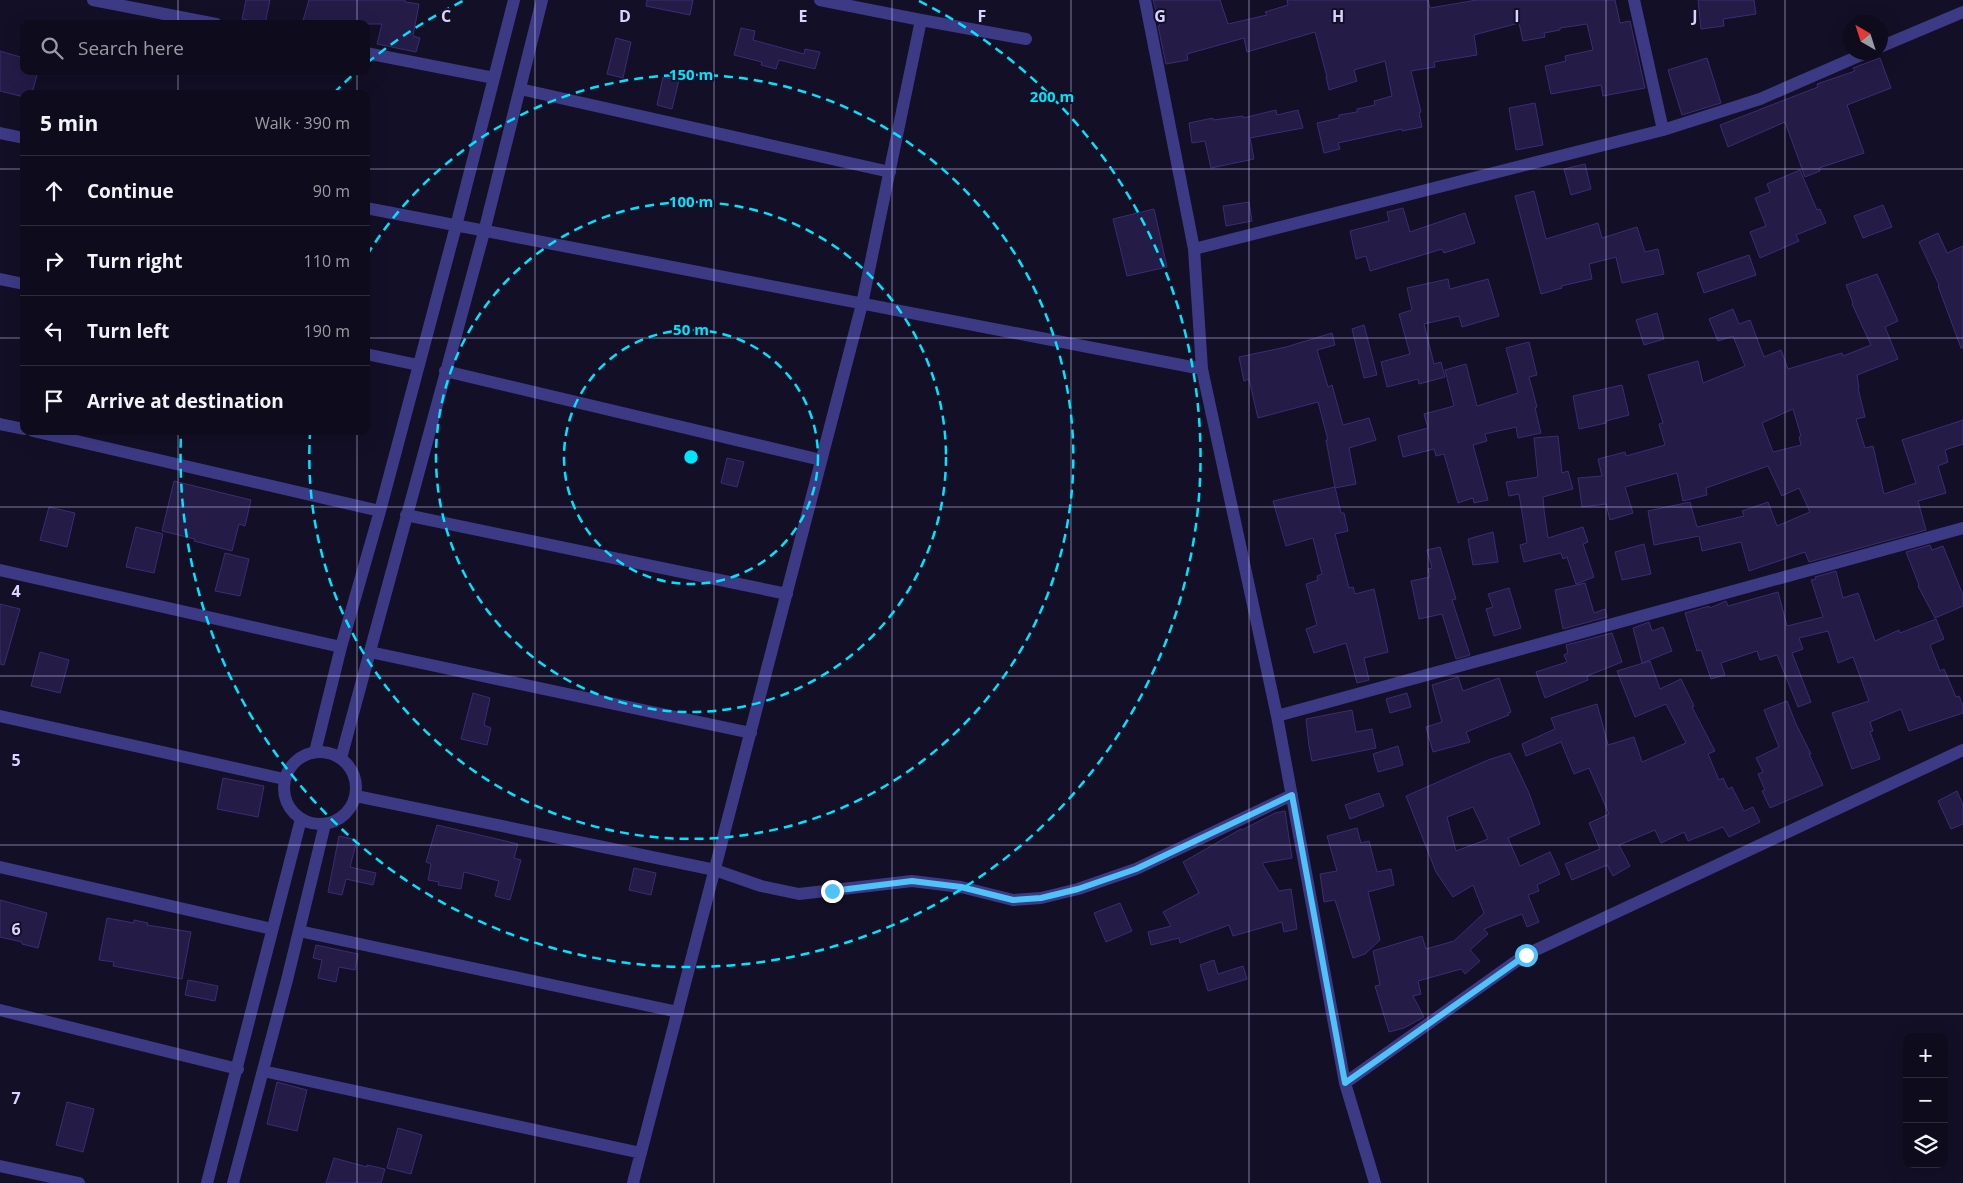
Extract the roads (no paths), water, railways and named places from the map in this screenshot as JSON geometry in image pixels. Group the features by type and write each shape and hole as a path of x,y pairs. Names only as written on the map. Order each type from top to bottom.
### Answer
{"street":[{"path":"93,0 196,20"},
{"path":"315,752 341,647 380,511 456,226 514,0"},
{"path":"341,758 484,232 542,0"},
{"path":"820,0 1026,39"},
{"path":"1145,0 1194,249 1202,370 1277,716 1345,1083 1375,1183"},
{"path":"1634,0 1663,130"},
{"path":"1888,44 1963,12"},
{"path":"633,1183 862,304 921,20"},
{"path":"370,54 494,78"},
{"path":"1194,249 1663,130 1760,99 1850,60"},
{"path":"520,89 890,172"},
{"path":"0,133 20,137"},
{"path":"370,209 1202,370"},
{"path":"0,279 20,283"},
{"path":"370,355 418,365"},
{"path":"446,371 822,460"},
{"path":"0,424 20,428"},
{"path":"50,435 380,511"},
{"path":"406,515 787,594"},
{"path":"1277,716 1963,528"},
{"path":"0,570 341,647"},
{"path":"370,652 751,733"},
{"path":"0,716 284,780"},
{"path":"1345,1083 1526,955 1963,750"},
{"path":"315,752 334,754 341,758 352,771 356,783 356,796 351,808 342,817 330,823 305,822 295,815 287,805 283,792 284,780 289,768 298,758 315,752"},
{"path":"356,796 715,870 761,886 799,894 912,881 961,887 1013,900 1041,898 1078,889 1136,869 1292,795"},
{"path":"207,1183 238,1069 301,819"},
{"path":"233,1183 325,824"},
{"path":"0,866 272,929"},
{"path":"299,931 678,1012"},
{"path":"0,1010 238,1069"},
{"path":"263,1071 641,1153"},
{"path":"0,1166 79,1183"}]}
